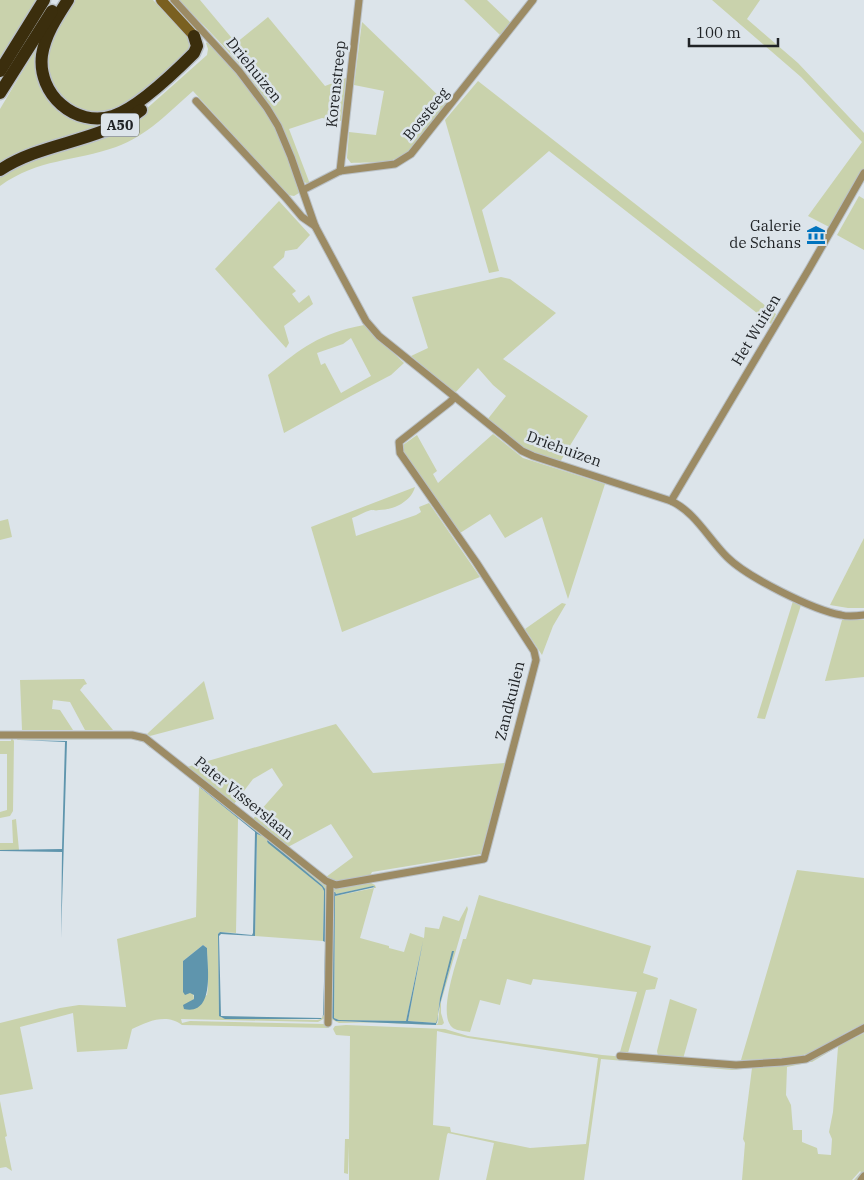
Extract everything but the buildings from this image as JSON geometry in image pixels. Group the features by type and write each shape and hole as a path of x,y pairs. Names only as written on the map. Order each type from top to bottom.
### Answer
{"highway":[{"path":"0,71 44,0"},
{"path":"0,93 59,0"},
{"name":"A50","path":"68,0 46,38 42,54 42,71 47,88 58,102 70,111 84,116 108,117 130,109 192,54 197,46 194,36"},
{"name":"A50","path":"0,170 33,152 106,132 129,119 197,60 202,48 194,36"}],"main road":[{"path":"161,0 194,36"}],"street":[{"name":"Driehuizen","path":"174,0 239,70 268,108 285,141 315,226 366,321 379,336 514,446 533,456 671,500 681,505 739,568 823,611 843,616 864,615"},
{"name":"Korenstreep","path":"340,171 359,0"},
{"name":"Bossteeg","path":"303,190 340,171 396,164 411,154 533,0"},
{"name":"Driehuizen","path":"196,101 302,217 315,226"},
{"name":"Het Wuiten","path":"671,500 864,173"},
{"name":"Zandkuilen","path":"330,884 344,885 484,859 535,667 534,651 476,562 400,453 400,442 455,397"},
{"name":"Pater Visserslaan","path":"0,735 132,735 145,738 330,884"},
{"path":"328,1023 330,884"},
{"path":"620,1056 736,1065 806,1059 864,1028"},
{"path":"861,1180 864,1176"}],"green space":[{"path":"0,0 38,0 0,59"},
{"path":"70,0 153,0 190,39 191,50 134,103 97,116 64,104 45,72 51,35"},
{"path":"179,0 200,0 236,43 268,17 325,86 346,78 341,121 322,118 289,129 310,184 303,182 281,128 260,91 226,49"},
{"path":"464,0 487,0 511,23 501,36"},
{"path":"712,0 760,0 747,19 798,63 864,133 864,175 833,229 808,216 862,142 801,77"},
{"path":"362,22 447,104 422,138 405,155 386,161 351,163 347,158 349,132 376,135 384,91 354,85"},
{"path":"47,30 39,59 68,113 134,113 0,168 0,109"},
{"path":"208,42 257,95 276,129 288,156 299,193 294,196 288,195 193,91 138,137 101,152 43,165 14,177 0,186 0,173 144,111 207,55 206,43"},
{"path":"478,81 776,314 771,324 549,151 482,210 499,271 489,273 445,120"},
{"path":"859,196 864,199 864,250 837,235"},
{"path":"279,201 310,235 297,249 285,251 284,257 273,267 296,291 292,294 299,303 309,295 313,304 284,326 289,343 286,348 215,269"},
{"path":"501,277 510,279 556,313 503,359 588,416 560,462 528,452 487,420 506,396 478,368 455,393 411,356 428,348 412,297"},
{"path":"364,325 404,363 391,375 284,433 268,375 312,343 323,337","holes":["351,338 371,376 341,393 325,363 321,365 317,353 343,344"]},
{"path":"493,434 523,458 605,484 568,599 542,517 505,538 490,514 460,533 402,450 403,445 417,435 437,471 433,474 438,483"},
{"path":"415,487 406,501 395,507 384,510 371,510 352,518 356,536 416,515 421,512 419,507 429,503 480,577 342,632 311,527"},
{"path":"8,519 12,537 0,540 0,521"},
{"path":"864,538 864,608 830,605"},
{"path":"793,601 801,605 765,719 757,718"},
{"path":"562,603 566,604 553,626 542,655 525,629"},
{"path":"842,620 864,620 864,677 825,681"},
{"path":"84,679 87,684 80,690 113,730 85,730 70,702 53,700 52,709 60,710 73,730 22,730 20,680"},
{"path":"204,681 214,719 150,736 147,734"},
{"path":"336,724 373,773 505,763 481,854 372,872 370,876 333,882 326,877 353,857 331,824 288,847 253,819 283,785 272,768 253,779 234,804 187,767"},
{"path":"131,736 145,740 325,882 328,886 325,1018 318,1022 181,1019 182,1023 190,1021 324,1024 329,1028 182,1025 170,1019 157,1019 132,1029 127,1049 77,1052 73,1013 20,1027 33,1089 0,1095 0,1023 79,1005 126,1007 117,939 196,917 199,787 238,818 236,933 220,932 218,934 219,1015 222,1018 317,1020 321,1019 325,1013 325,890 322,885 267,841 322,887 324,891 323,941 255,936 257,834 262,836 145,743 132,739 17,740 18,738","holes":["203,945 207,948 207,995 191,1001 194,999 193,993 183,992 183,961"]},
{"path":"0,737 12,738 14,741 13,811 10,816 0,818 0,812 7,810 7,754 0,754 0,741 11,741 11,739 0,739"},
{"path":"16,819 19,850 0,850 0,843 13,843 12,820"},
{"path":"797,870 864,878 864,1024 850,1030 819,1049 804,1055 777,1059 741,1060"},
{"path":"369,882 375,885 376,888 374,886 336,894 334,891 333,1018 339,1021 370,1022 339,1023 331,1019 332,889"},
{"path":"374,888 360,938 404,952 410,933 424,938 425,927 439,929 443,916 459,921 467,906 468,909 441,1002 441,1013 444,1023 436,1025 438,1023 440,1004 454,951 440,998 437,1023 408,1021 423,941 406,1021 339,1020 334,1018 335,896"},
{"path":"479,895 651,946 643,973 658,978 655,989 646,990 628,1053 620,1052 637,992 533,979 531,985 507,979 500,1005 480,1000 470,1032 455,1029 449,1023 447,1001 453,973 463,939 466,939"},
{"path":"670,999 697,1009 683,1059 658,1056 657,1051"},
{"path":"335,1026 445,1029 468,1036 602,1055 734,1066 804,1062 806,1063 787,1067 786,1095 791,1105 793,1130 802,1130 802,1142 817,1148 818,1154 831,1155 832,1139 829,1132 833,1112 838,1047 844,1043 812,1062 809,1062 809,1060 864,1030 850,1040 864,1033 864,1173 858,1180 854,1180 860,1171 852,1180 742,1180 745,1143 743,1139 752,1068 732,1070 601,1059 584,1180 486,1180 494,1143 448,1133 439,1180 349,1180 349,1146 348,1174 344,1173 345,1139 349,1139 350,1036 336,1035 333,1029","holes":["437,1031 468,1038 598,1058 586,1144 530,1148 451,1132 450,1127 433,1125"]},
{"path":"0,1101 12,1171 6,1167 0,1168"}],"water":[{"path":"20,740 67,741 61,938 62,852 0,850 62,849 65,742"},
{"path":"197,785 262,836 257,834 255,936 221,934 219,936 221,1016 321,1019 225,1019 219,1016 218,934 220,932 252,935 253,933 255,832"},
{"path":"268,840 325,889 325,942 323,941 324,891 322,887 268,843"},
{"path":"375,887 335,896 334,1018 339,1020 406,1021 423,941 408,1021 436,1023 436,1025 336,1021 332,1018 333,892 336,894"},
{"path":"203,945 207,948 208,987 201,1005 194,1009 184,1009 183,1005 194,999 194,995 190,993 185,995 183,992 183,961"},
{"path":"325,948 325,1013 322,1017 323,1015"},
{"path":"452,951 454,951 440,1004 438,1014 440,998"}],"place":[{"name":"Galerie de Schans","path":"816,235"}]}
